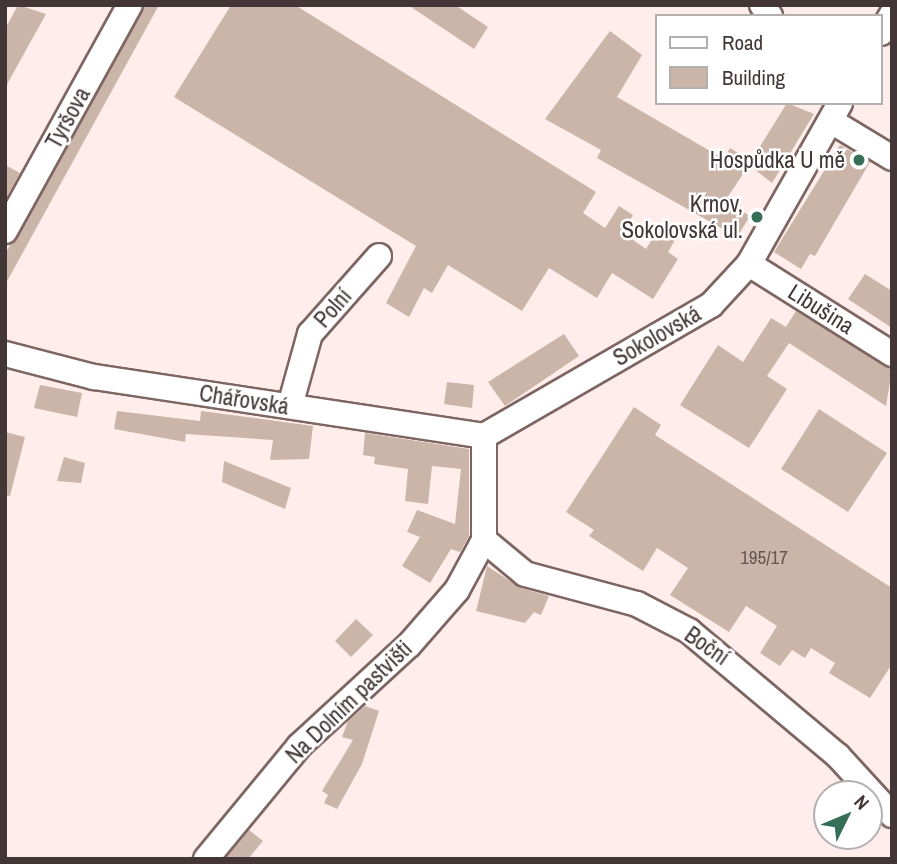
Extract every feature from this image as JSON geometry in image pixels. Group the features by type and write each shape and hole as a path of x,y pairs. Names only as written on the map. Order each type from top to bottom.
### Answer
{"street":[{"name":"Tyršova","path":"5,231 130,5"},
{"path":"883,30 892,14"},
{"path":"836,112 892,158"},
{"name":"Sokolovská","path":"484,436 710,305 749,264 836,112"},
{"name":"Polní","path":"290,406 310,334 379,256"},
{"name":"Libušina","path":"749,264 892,354"},
{"name":"Chářovská","path":"5,354 94,377 484,436"},
{"path":"484,436 484,540"},
{"name":"Boční","path":"484,540 525,574 637,604 689,631 838,756 892,816"},
{"name":"Na Dolním pastvišti","path":"206,859 299,746 409,645 449,599 484,540"}],"building":[{"path":"18,5 46,14 5,88 5,29"},
{"path":"145,5 159,5 5,285 5,254"},
{"path":"231,5 295,5 596,192 583,213 605,228 619,206 633,215 623,233 646,249 658,230 675,240 668,252 678,259 653,299 612,273 597,298 549,268 522,311 448,265 432,293 424,288 409,317 386,303 416,246 174,97"},
{"path":"408,5 455,5 488,27 474,49"},
{"path":"610,31 642,55 617,97 724,159 730,148 751,161 786,105 814,114 772,183 749,165 725,201 750,216 737,237 597,158 601,150 545,119"},
{"path":"840,145 870,162 815,256 810,254 801,269 774,252"},
{"path":"5,165 20,173 6,198 5,197"},
{"path":"865,274 892,291 892,328 848,299"},
{"path":"796,311 892,370 886,406 789,343 767,376 787,389 749,448 680,405 718,345 743,362 771,318 786,327"},
{"path":"564,334 579,356 505,406 488,382"},
{"path":"447,382 474,385 472,408 444,404"},
{"path":"40,385 82,393 77,417 34,408"},
{"path":"634,407 661,425 655,435 892,588 892,664 870,698 829,673 835,663 811,648 805,658 792,650 780,666 760,653 777,626 746,606 729,632 670,595 688,568 657,548 643,571 589,536 594,530 566,512"},
{"path":"819,409 887,453 848,512 781,469"},
{"path":"117,411 200,421 201,411 313,426 309,459 270,460 273,440 186,434 185,442 114,429"},
{"path":"5,432 25,437 10,496 5,495"},
{"path":"365,433 469,449 469,536 460,552 451,549 430,583 402,566 420,537 407,532 417,510 455,524 461,469 432,466 428,504 405,501 408,469 374,464 375,457 363,455"},
{"path":"64,457 85,463 81,483 57,481"},
{"path":"224,461 291,488 285,509 222,482"},
{"path":"487,566 521,588 549,596 541,615 534,612 525,623 476,611"},
{"path":"356,619 373,635 351,657 335,641"},
{"path":"365,706 379,711 362,764 337,809 324,803 328,795 322,791 353,740 342,737 348,721"},
{"path":"249,830 263,841 248,859 225,859"}],"place":[{"name":"Hospůdka U mě","path":"859,160"},
{"name":"Krnov, Sokolovská ul.","path":"757,217"}]}
